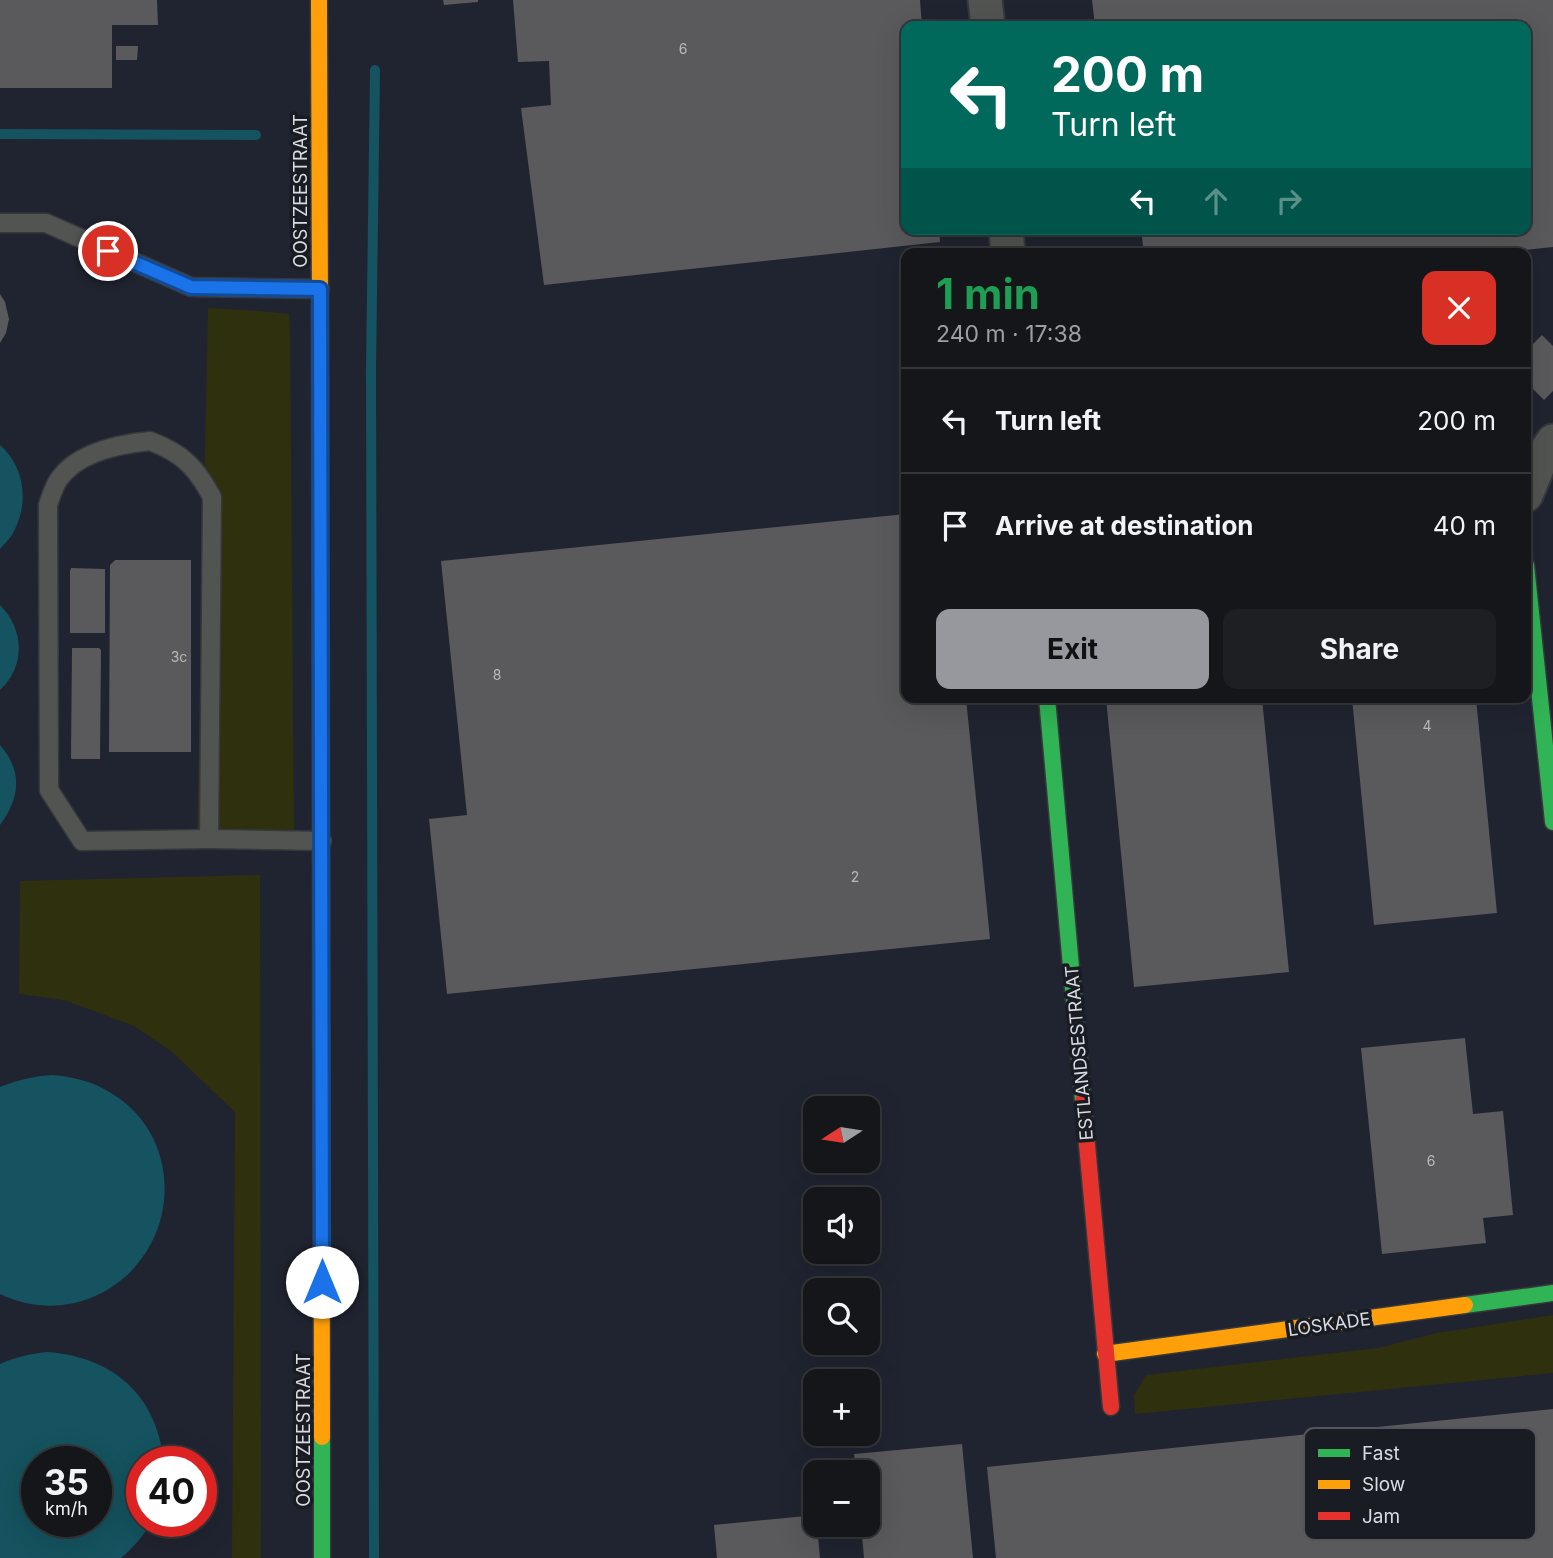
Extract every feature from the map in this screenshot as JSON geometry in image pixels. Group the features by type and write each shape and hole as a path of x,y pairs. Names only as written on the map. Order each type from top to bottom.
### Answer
{"street":[{"name":"OOSTZEESTRAAT","path":"319,0 322,1558"},
{"path":"985,0 987,21"},
{"path":"1531,483 1541,458 1553,441"},
{"path":"1531,613 1553,822"},
{"name":"ESTLANDSESTRAAT","path":"1047,703 1111,1408"},
{"name":"LOSKADE","path":"1105,1354 1553,1293"}],"lane":[{"path":"0,223 46,223 191,287 320,289"},
{"path":"209,839 212,497 202,478 177,454 150,441 129,443 78,462 58,480 48,505 49,790 82,841 322,841"}],"shaded area":[{"path":"0,0 1553,0 1553,1558 0,1558"},
{"path":"208,308 289,314 294,835 197,837"},
{"path":"260,875 261,1558 232,1558 235,1112 172,1052 134,1026 64,1000 19,994 20,881"},
{"path":"1553,1315 1553,1373 1135,1414 1134,1395 1146,1375 1378,1348 1437,1333"}],"water":[{"path":"0,445 15,464 23,497 19,520 10,538 0,549"},
{"path":"0,605 14,625 19,648 14,670 0,690"},
{"path":"0,745 13,765 16,785 12,805 0,825"},
{"path":"39,1076 79,1079 98,1086 133,1110 152,1136 163,1166 164,1198 157,1229 142,1258 119,1282 88,1299 66,1305 43,1306 0,1294 0,1087"},
{"path":"47,1352 71,1355 92,1362 127,1383 141,1398 152,1416 161,1446 126,1446 126,1537 141,1537 121,1558 0,1558 0,1364"}],"building":[{"path":"0,0 157,0 158,25 112,25 112,88 0,88"},
{"path":"443,0 478,0 478,2 444,5"},
{"path":"513,0 920,0 922,21 901,21 901,235 939,235 940,242 544,285 521,108 551,105 549,61 518,62"},
{"path":"1092,0 1553,0 1553,247 1531,249 1143,248 1142,235 1531,235 1531,21 1094,21"},
{"path":"116,46 138,46 137,60 116,60"},
{"path":"0,294 9,319 6,333 0,343"},
{"path":"1542,335 1553,346 1553,391 1544,400 1531,387 1531,346"},
{"path":"901,515 901,703 966,703 990,939 447,994 429,819 467,815 441,561"},
{"path":"115,560 191,560 191,752 109,752 110,565"},
{"path":"71,568 105,569 105,633 70,633"},
{"path":"72,648 101,650 100,759 71,758"},
{"path":"1106,703 1262,703 1289,972 1134,987"},
{"path":"1352,703 1476,703 1497,913 1374,925"},
{"path":"1465,1038 1473,1114 1503,1111 1513,1215 1483,1218 1486,1243 1382,1254 1361,1048"},
{"path":"1553,1409 1553,1558 996,1558 987,1467 1304,1435 1304,1540 1536,1540 1536,1428 1368,1428"},
{"path":"962,1444 973,1558 864,1558 862,1537 880,1537 880,1460 855,1460 854,1454"},
{"path":"803,1516 803,1537 818,1537 820,1558 717,1558 714,1525"}],"waterway":[{"path":"374,1558 371,370 375,70"},
{"path":"0,134 256,135"}],"traffic: fast":[{"path":"320,319 321,845"},
{"path":"1531,613 1553,822"},
{"path":"1047,703 1083,1101"},
{"path":"1465,1305 1553,1293"},
{"path":"322,1437 322,1558"}],"traffic: slow":[{"path":"319,0 320,319"},
{"path":"321,845 322,1437"},
{"path":"1105,1354 1465,1305"}],"traffic: jam":[{"path":"1083,1101 1111,1407"}],"route":[{"path":"108,251 191,287 320,289 322,1282"}]}
